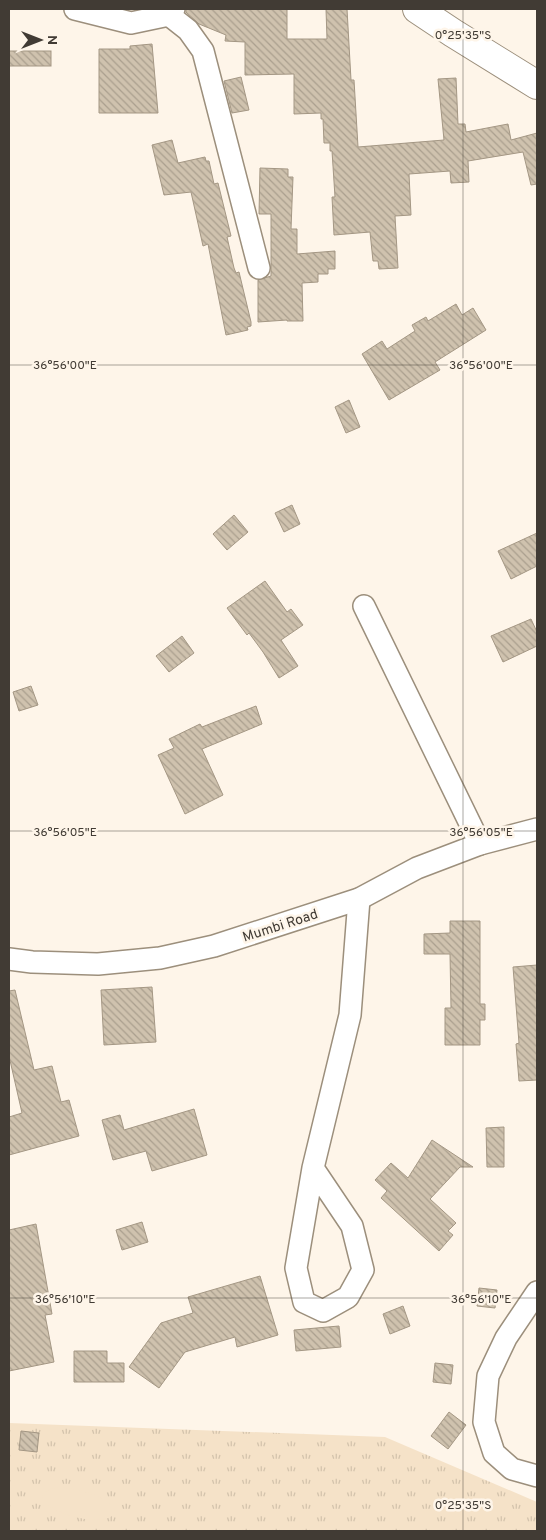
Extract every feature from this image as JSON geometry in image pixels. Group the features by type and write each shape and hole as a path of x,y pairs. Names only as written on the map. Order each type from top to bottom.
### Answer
{"street":[{"path":"75,9 131,23 172,12 203,51 259,268"},
{"path":"417,9 537,85"},
{"path":"364,606 480,844"},
{"name":"Mumbi Road","path":"9,959 32,962 98,964 160,958 214,946 359,899 417,868 480,844 537,828"},
{"path":"313,1168 352,1226 363,1270 348,1297 323,1311 304,1302 296,1268 313,1168 350,1015 359,899"},
{"path":"537,1292 506,1338 488,1376 484,1422 494,1453 512,1469 537,1476"}],"green space":[{"path":"9,1423 385,1437 537,1502 537,1531 9,1531"},
{"path":"59,1487 82,1491 109,1503 115,1508 111,1517 99,1520 83,1519 51,1507 43,1500 45,1493"}],"building":[{"path":"186,9 287,9 287,39 327,39 326,9 347,9 351,80 354,80 358,147 444,140 438,79 456,78 458,124 465,124 466,132 508,124 511,140 537,133 537,184 531,185 523,152 468,161 469,182 451,183 450,171 409,174 411,215 395,216 398,268 379,269 378,261 373,261 370,232 334,235 332,197 335,197 332,151 330,151 330,143 324,143 321,113 294,114 294,74 245,75 245,42 225,41 226,35 199,24 186,12"},
{"path":"152,44 158,113 99,113 99,49 130,49 130,46"},
{"path":"9,51 51,51 51,66 9,66"},
{"path":"241,77 249,110 232,113 224,81"},
{"path":"172,140 178,163 205,157 206,161 209,161 214,184 218,183 231,236 227,237 234,268 236,273 239,272 251,322 251,326 247,327 248,330 226,335 208,244 203,246 191,192 164,195 152,145"},
{"path":"260,168 288,169 288,177 293,177 291,229 297,229 297,254 335,251 335,269 328,269 328,274 318,274 318,282 302,283 303,321 258,322 258,280 271,276 271,214 259,214"},
{"path":"456,304 462,315 473,308 486,330 435,362 440,370 389,400 362,354 382,341 387,349 415,331 412,325 426,317 428,321"},
{"path":"349,400 360,427 346,433 335,407"},
{"path":"292,505 300,524 284,532 275,513"},
{"path":"234,515 248,532 227,550 213,534"},
{"path":"537,533 537,566 511,579 498,551"},
{"path":"265,581 287,612 291,609 303,625 281,640 298,666 279,678 249,633 247,635 227,608"},
{"path":"531,619 537,632 537,646 503,662 491,636"},
{"path":"182,636 194,653 169,672 156,656"},
{"path":"31,686 38,705 19,711 13,692"},
{"path":"256,706 262,724 202,749 223,795 185,814 158,755 174,748 169,739 200,724 202,727"},
{"path":"450,921 480,921 480,1004 485,1004 485,1020 480,1020 480,1045 445,1045 445,1008 451,1008 450,954 424,954 424,934 450,933"},
{"path":"537,965 537,1080 519,1081 516,1044 519,1043 513,967"},
{"path":"152,987 156,1042 104,1045 101,990"},
{"path":"15,990 34,1070 52,1066 61,1102 69,1100 79,1136 9,1155 9,1117 22,1113 9,1056 9,991"},
{"path":"194,1109 207,1155 152,1171 146,1151 113,1160 102,1120 120,1115 124,1130"},
{"path":"504,1127 504,1167 487,1167 486,1128"},
{"path":"432,1140 473,1167 460,1167 430,1199 456,1223 448,1231 453,1235 439,1251 381,1198 387,1191 375,1180 391,1163 408,1178"},
{"path":"142,1222 148,1242 122,1250 116,1230"},
{"path":"36,1224 52,1314 45,1315 54,1362 9,1371 9,1230"},
{"path":"260,1276 278,1335 237,1347 235,1337 185,1352 159,1388 129,1367 161,1323 193,1313 188,1297"},
{"path":"479,1288 497,1290 495,1308 477,1306"},
{"path":"403,1306 410,1326 390,1334 383,1314"},
{"path":"339,1326 341,1347 296,1351 294,1330"},
{"path":"74,1351 107,1351 107,1363 124,1363 124,1382 74,1382"},
{"path":"435,1363 453,1365 451,1384 433,1382"},
{"path":"449,1412 466,1425 448,1449 431,1436"},
{"path":"21,1431 39,1433 37,1452 19,1450"}]}
